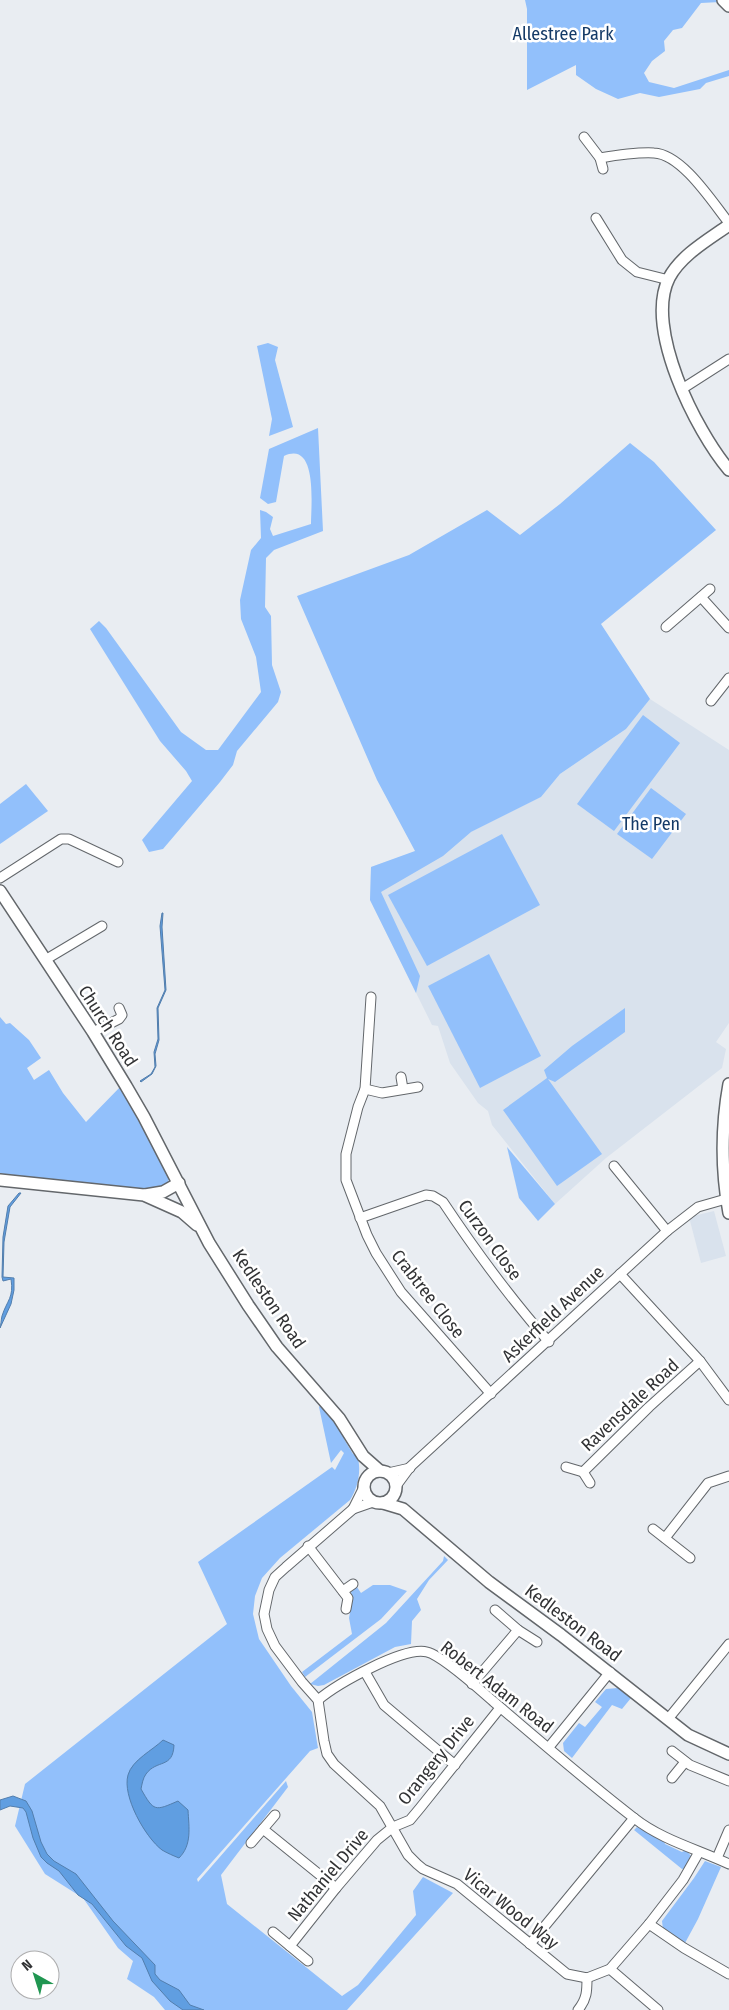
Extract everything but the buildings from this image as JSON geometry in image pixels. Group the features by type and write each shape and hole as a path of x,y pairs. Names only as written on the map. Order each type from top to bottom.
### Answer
{"street":[{"path":"723,0 729,6"},
{"path":"584,137 600,158 603,169"},
{"path":"600,158 656,152 675,160 692,176 729,224 686,257 668,280 663,304 665,333 682,389 707,436 729,470"},
{"path":"596,218 622,260 637,272 668,280"},
{"path":"682,389 729,359"},
{"path":"666,627 710,589"},
{"path":"701,597 729,628"},
{"path":"710,701 726,689 729,678"},
{"path":"0,878 61,839 69,838 118,862"},
{"name":"Church Road","path":"0,891 93,1032 144,1117 181,1187"},
{"path":"45,960 102,926"},
{"name":"Crabtree Close","path":"371,997 365,1089 353,1124 345,1162 346,1180 376,1253 401,1292 492,1394"},
{"path":"93,1032 119,1019 122,1015 119,1008"},
{"path":"369,1026 379,1027"},
{"path":"401,1077 403,1088"},
{"path":"729,1084 722,1133 722,1158 729,1213"},
{"path":"365,1089 382,1093 418,1087"},
{"path":"619,1169 667,1231"},
{"name":"Kedleston Road","path":"0,1180 144,1195 181,1187 204,1231 262,1326 292,1364 340,1418 363,1456 384,1472"},
{"path":"162,1203 181,1187"},
{"name":"Kedleston Road","path":"144,1195 182,1212 204,1231"},
{"name":"Curzon Close","path":"360,1218 426,1195 438,1198 443,1202 466,1237 524,1314 549,1342"},
{"name":"Askerfield Avenue","path":"396,1488 410,1468 549,1342 667,1231 698,1207 726,1198"},
{"path":"620,1274 700,1361 729,1400"},
{"name":"Ravensdale Road","path":"583,1472 649,1407 700,1361"},
{"name":"Kedleston Road","path":"363,1456 365,1483"},
{"name":"Ravensdale Road","path":"566,1467 583,1472 590,1483"},
{"name":"Askerfield Avenue","path":"384,1472 410,1468"},
{"path":"318,1700 275,1646 267,1629 264,1614 269,1590 276,1578 308,1546 353,1509 365,1483 372,1473 384,1472 393,1478 402,1509"},
{"path":"665,1538 702,1488 714,1480 729,1476"},
{"path":"365,1483 366,1496 378,1503"},
{"path":"353,1509 393,1497 396,1488"},
{"name":"Kedleston Road","path":"378,1503 402,1509 489,1582 610,1672 688,1735 729,1754"},
{"path":"653,1528 690,1558"},
{"path":"308,1546 348,1598 346,1609"},
{"path":"343,1591 353,1584"},
{"path":"495,1610 518,1630 537,1642"},
{"path":"472,1684 518,1630"},
{"path":"668,1719 729,1644"},
{"name":"Robert Adam Road","path":"318,1700 394,1657 418,1651 435,1656 472,1684 649,1830 729,1864"},
{"path":"365,1672 384,1706 455,1765"},
{"name":"Robert Adam Road","path":"549,1747 610,1672"},
{"name":"Vicar Wood Way","path":"318,1700 328,1754 334,1764 373,1798 393,1827 408,1855 423,1869 457,1884 567,1974 587,1978"},
{"name":"Orangery Drive","path":"393,1827 410,1820 500,1708"},
{"path":"672,1751 685,1762 729,1782"},
{"path":"672,1778 685,1762"},
{"path":"251,1843 276,1814"},
{"path":"530,1944 634,1818"},
{"name":"Nathaniel Drive","path":"290,1946 373,1845 393,1827"},
{"path":"263,1829 336,1888"},
{"path":"717,1858 729,1830"},
{"path":"578,2010 584,2003 587,1995 587,1978 599,1975 610,1969 650,1924 684,1880 699,1852"},
{"path":"650,1924 684,1948 729,1974"},
{"name":"Nathaniel Drive","path":"272,1932 308,1961"},
{"path":"610,1969 658,2010"}],"shaded area":[{"path":"650,699 729,750 729,1023 716,1042 726,1049 722,1068 606,1158 555,1204 492,1125 488,1111 478,1103 450,1063 438,1026 432,1025 370,900 371,867 471,832 541,797 560,774 626,729"},
{"path":"162,913 166,990 158,1008 159,1040 155,1054 156,1066 152,1074 141,1082 151,1074 155,1067 154,1052 158,1039 157,1008 165,990 160,926"},
{"path":"21,1193 10,1207 4,1242 3,1277 14,1278 14,1290 11,1304 0,1328 2,1316 12,1291 11,1279 3,1281 2,1277 3,1237 8,1206"},
{"path":"714,1211 726,1256 701,1263 689,1217"},
{"path":"163,1740 174,1745 171,1758 150,1769 144,1777 141,1789 152,1806 160,1808 178,1801 188,1810 188,1842 179,1858 162,1850 155,1844 136,1815 128,1794 127,1784 130,1770 138,1760"},
{"path":"13,1796 26,1801 32,1811 41,1842 47,1854 54,1861 76,1874 113,1921 155,1965 155,1974 160,1980 179,1990 190,2005 204,2010 183,2010 170,2001 152,1981 142,1958 126,1946 92,1904 78,1895 59,1871 41,1857 23,1808 10,1806 0,1810 0,1800"}],"green space":[{"name":"Allestree Park","path":"525,0 717,0 720,2 701,3 682,28 673,30 664,41 665,51 652,61 644,73 649,82 674,88 729,70 729,76 706,83 700,89 659,97 640,93 618,99 596,89 576,75 576,65 527,90 527,9"},
{"path":"268,343 278,347 275,360 293,427 269,436 272,419 257,346"},
{"path":"318,428 323,531 274,550 266,558 265,607 271,616 272,665 281,692 278,702 237,751 233,765 220,782 163,849 149,852 142,840 192,781 186,771 160,741 90,629 99,621 106,628 181,732 206,750 218,750 261,692 256,657 241,619 240,600 251,550 261,538 260,510 273,517 270,529 273,536 311,524 310,477 303,457 295,454 284,456 276,502 268,504 260,498 269,449"},
{"path":"630,443 654,462 716,530 601,624 650,699 626,729 560,774 541,797 471,832 443,856 381,892 420,976 416,993 370,900 371,867 415,851 377,780 297,596 409,555 487,510 520,535 560,504"},
{"path":"643,715 680,743 614,831 577,804"},
{"path":"26,784 48,811 0,844 0,804"},
{"name":"The Pen","path":"651,788 686,814 652,859 617,834"},
{"path":"502,834 540,905 427,966 388,895"},
{"path":"489,954 541,1056 480,1088 428,986"},
{"path":"625,1008 625,1032 555,1082 548,1079 602,1154 557,1186 503,1110 547,1078 544,1070 572,1046"},
{"path":"0,1017 6,1024 10,1023 29,1040 41,1058 27,1068 34,1080 49,1070 63,1093 86,1122 121,1086 169,1177 168,1183 154,1191 0,1177"},
{"path":"507,1147 555,1204 538,1221 519,1198"},
{"path":"322,1403 345,1433 344,1439 353,1454 357,1455 359,1472 357,1484 350,1500 280,1558 262,1578 255,1596 253,1614 259,1639 291,1686 312,1712 318,1748 310,1751 197,1879 198,1882 286,1781 288,1787 221,1875 227,1904 342,1996 358,1985 416,1915 413,1891 423,1877 453,1893 347,2010 165,2010 154,1997 127,1979 133,1961 118,1948 83,1898 45,1874 15,1826 25,1784 227,1624 198,1562 332,1467 335,1470 344,1453 341,1450 331,1463 319,1407"},
{"path":"444,1556 448,1560 429,1580 417,1599 421,1610 412,1621 411,1644 395,1647 324,1685 310,1684 386,1623 443,1561"},
{"path":"373,1585 390,1585 407,1591 381,1619 305,1677 302,1672 352,1634 349,1618 352,1601 351,1591 357,1587 361,1593"},
{"path":"618,1688 631,1698 622,1709 612,1705 572,1758 564,1751 563,1743 579,1723 585,1727 602,1707 595,1702 606,1689"},
{"path":"637,1827 682,1852 686,1850 691,1856 687,1868 682,1869 634,1830"},
{"path":"705,1861 721,1867 685,1943 663,1929 662,1921"}]}
